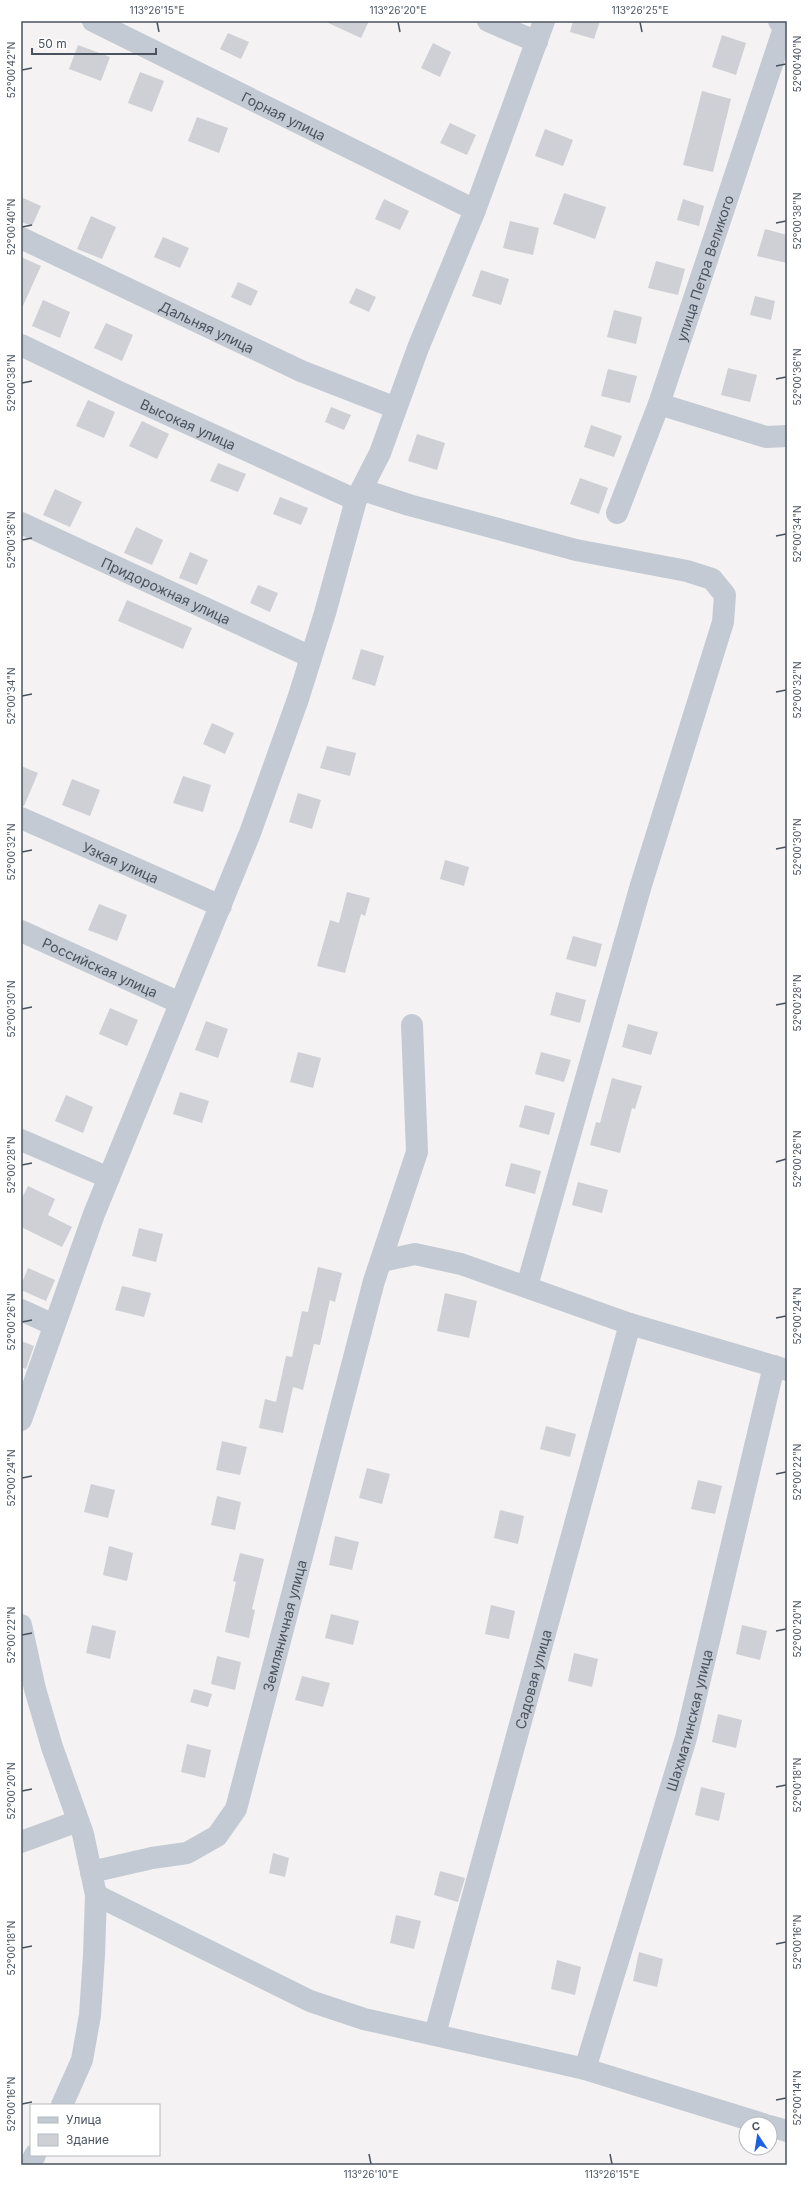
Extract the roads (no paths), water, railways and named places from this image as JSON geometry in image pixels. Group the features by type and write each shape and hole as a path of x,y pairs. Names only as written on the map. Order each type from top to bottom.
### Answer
{"street":[{"name":"Горная улица","path":"93,21 475,210"},
{"path":"488,21 537,42"},
{"path":"21,1420 94,1214 221,906 298,699 360,495 380,453 418,348 475,210 544,21"},
{"name":"улица Петра Великого","path":"617,513 659,404 784,28 779,21"},
{"name":"Дальняя улица","path":"21,238 301,371 396,408"},
{"name":"Высокая улица","path":"21,345 121,394 360,495 409,505 576,550 687,571 712,579 725,595 723,622 641,885 526,1286"},
{"path":"659,404 766,437 787,436"},
{"name":"Придорожная улица","path":"21,523 311,657"},
{"name":"Узкая улица","path":"21,818 221,906"},
{"name":"Российская улица","path":"21,931 180,1003"},
{"name":"Земляничная улица","path":"91,1872 152,1858 187,1853 217,1836 236,1809 374,1281 382,1261 417,1152 412,1025"},
{"path":"21,1140 109,1178"},
{"path":"382,1261 415,1254 461,1264 630,1324 781,1368"},
{"path":"21,1310 54,1325"},
{"name":"Садовая улица","path":"435,2034 630,1324"},
{"name":"Шахматинская улица","path":"584,2069 686,1738 781,1368"},
{"path":"21,1625 40,1703 83,1834 96,1895 90,2015 82,2060 62,2104"},
{"path":"21,1842 78,1821"},
{"path":"96,1895 310,2001 364,2019 584,2069 738,2116"},
{"path":"30,2165 35,2156"}]}
